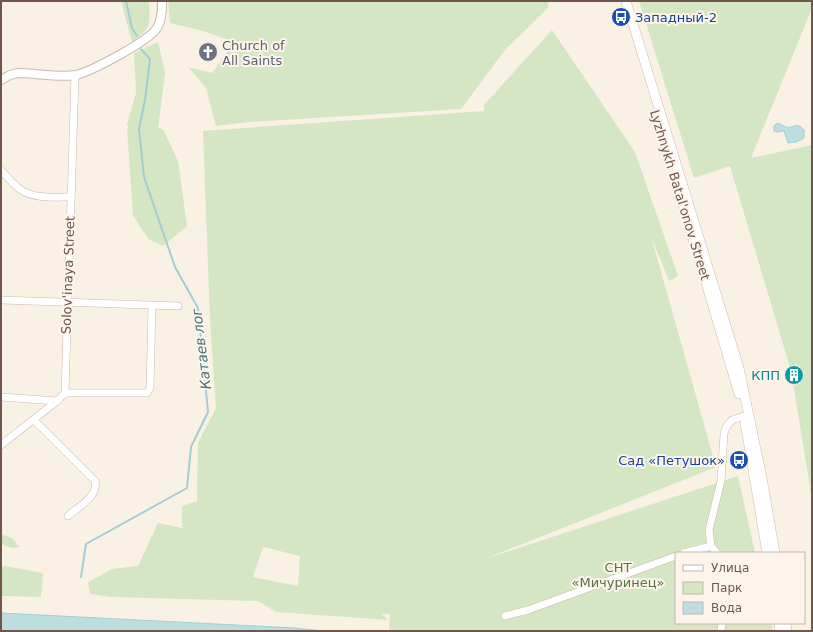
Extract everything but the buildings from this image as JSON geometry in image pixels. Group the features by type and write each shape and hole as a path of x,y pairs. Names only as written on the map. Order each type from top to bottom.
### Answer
{"main road":[{"name":"Lyzhnykh Batal'onov Street","path":"620,1 741,389"},
{"name":"Lyzhnykh Batal'onov Street","path":"626,1 730,336 741,389"},
{"path":"741,389 766,552"},
{"path":"741,389 775,552"}],"street":[{"path":"1,80 18,73 75,75 126,51 154,32 161,20 162,1"},
{"name":"Solov'inaya Street","path":"65,393 75,75"},
{"path":"1,170 19,188 27,193 50,197 71,197"},
{"path":"1,300 178,306"},
{"path":"1,445 34,420 65,393 148,393 150,388 152,306"},
{"path":"1,397 57,401"},
{"path":"715,552 711,546 710,524 721,481 724,434 726,427 732,420 744,416"},
{"path":"34,420 92,477 96,485 94,493 68,516"},
{"path":"687,552 697,548 711,546"},
{"path":"505,616 528,610 675,556"}],"green space":[{"path":"121,1 149,1 150,15 148,25 143,33 132,42"},
{"path":"168,1 548,1 548,8 505,50 461,109 249,122 216,126 206,88 188,67 212,73 234,42 203,31 170,23"},
{"path":"639,1 812,1 812,8 751,158 812,145 812,500 791,371 730,166 694,178"},
{"name":"СНТ «Мичуринец»","path":"552,30 635,152 678,276 669,281 651,236 716,467 485,559 738,476 755,552 675,552 675,624 771,624 773,631 389,631 390,614 382,614 388,620 276,612 258,601 111,597 90,594 88,582 112,569 138,566 158,523 187,529 182,527 182,506 197,501 198,443 216,408 210,321 203,131 484,111 484,105","holes":["263,547 300,556 298,586 253,577"]},
{"path":"158,42 165,73 158,128 163,129 178,161 187,226 163,246 148,239 133,215 127,128 136,93 134,53"},
{"path":"1,534 12,538 20,547 12,548 1,544"},
{"path":"5,566 43,573 41,597 1,596 1,567"}],"water":[{"path":"777,123 786,127 801,127 804,130 804,138 796,142 788,143 784,131 774,131 774,126"},
{"path":"1,613 295,628 323,631 1,631"}],"waterway":[{"name":"Катаев лог","path":"126,1 132,28 137,36"},
{"name":"Катаев лог","path":"81,577 86,544 187,488 191,447 208,412 198,308 175,267 144,177 139,129 145,100 150,59 141,49"}],"place":[{"name":"Западный-2","path":"621,17"},
{"name":"Church of All Saints","path":"208,52"},
{"name":"КПП","path":"794,375"},
{"name":"Сад «Петушок»","path":"739,460"}]}
